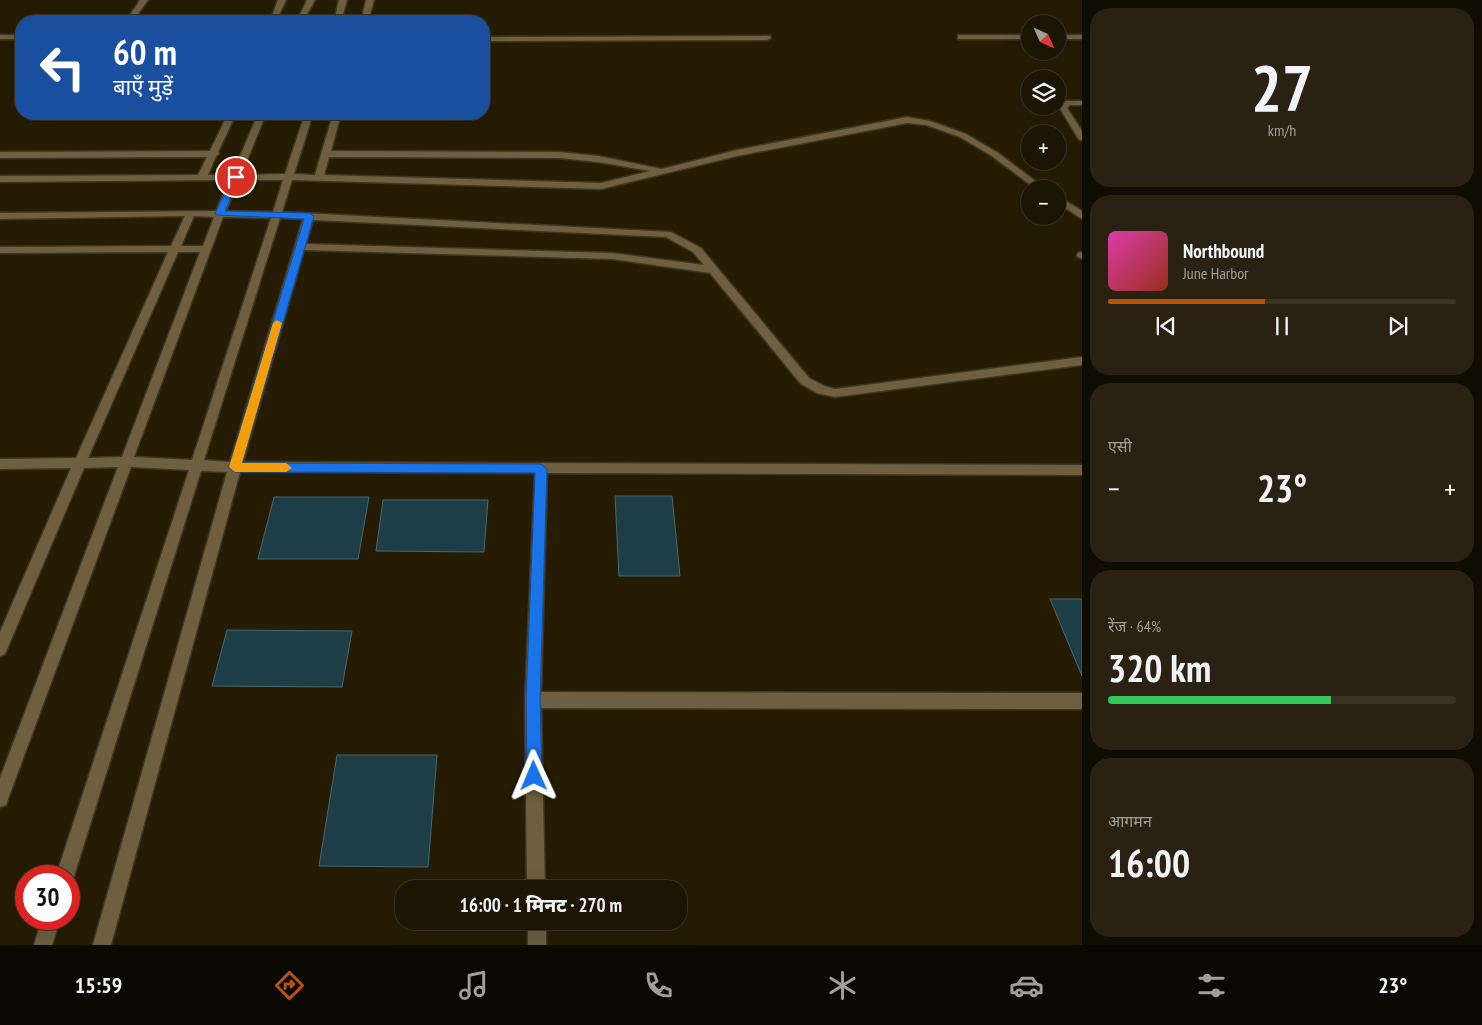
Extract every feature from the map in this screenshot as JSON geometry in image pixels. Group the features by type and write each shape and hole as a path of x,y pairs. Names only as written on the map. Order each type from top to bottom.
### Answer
{"street":[{"path":"133,15 144,0"},
{"path":"276,15 282,0"},
{"path":"303,15 311,0"},
{"path":"339,15 343,0"},
{"path":"366,15 370,0"},
{"path":"0,37 15,37"},
{"path":"961,37 1021,37"},
{"path":"1066,37 1082,37"},
{"path":"490,39 767,38"},
{"path":"1082,103 1068,103 1063,107 1082,138"},
{"path":"202,177 229,120"},
{"path":"0,799 220,214 260,120"},
{"path":"69,865 307,120"},
{"path":"319,178 335,120"},
{"path":"0,179 290,177 583,186 614,184 736,153 907,120 928,121 968,136 1029,180"},
{"path":"0,154 214,154"},
{"path":"325,154 559,155 598,159 663,171"},
{"path":"1066,205 1081,215"},
{"path":"0,649 80,462 191,213"},
{"path":"0,216 191,213 278,215 668,234 697,250 805,381 821,390 835,393 1082,360"},
{"path":"102,945 235,467 309,216"},
{"path":"300,248 612,256 714,270"},
{"path":"0,250 207,249"},
{"path":"0,464 126,462 196,467 1082,470"},
{"path":"536,880 533,700 541,469"},
{"path":"533,700 1082,701"},
{"path":"43,945 48,930"},
{"path":"537,930 537,945"}],"building":[{"path":"615,496 672,496 680,576 619,576"},
{"path":"274,497 369,497 358,559 258,559"},
{"path":"383,500 488,500 484,552 376,551"},
{"path":"1050,599 1082,599 1082,676"},
{"path":"227,630 352,631 342,687 212,686"},
{"path":"337,755 437,755 428,867 319,866"}],"slow traffic":[{"path":"277,323 235,467 286,468"}],"route":[{"path":"236,177 220,214 309,216 235,467 541,469 533,700 534,776"}]}
